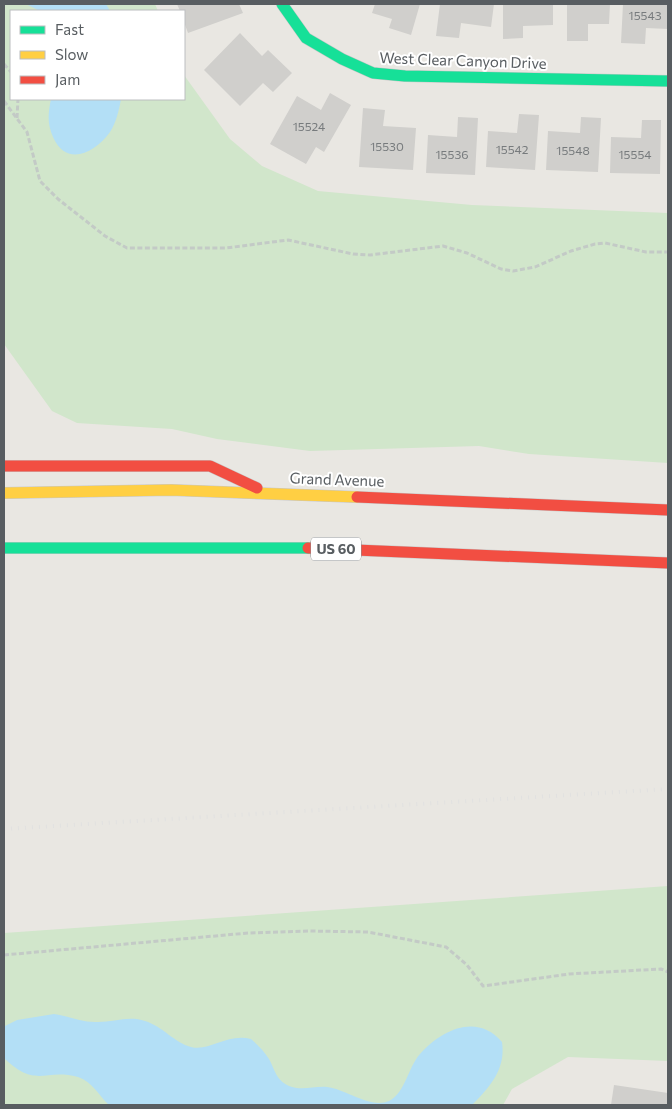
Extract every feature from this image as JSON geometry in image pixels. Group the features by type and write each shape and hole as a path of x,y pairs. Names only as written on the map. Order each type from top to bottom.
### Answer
{"main road":[{"name":"West Clear Canyon Drive","path":"282,4 306,38 342,59 373,73 405,76 668,81"},
{"path":"4,466 210,466 268,493"},
{"name":"Grand Avenue","path":"4,493 171,490 668,510"},
{"name":"US 60","path":"4,548 311,548 668,563"}],"path":[{"path":"17,118 18,100"},
{"path":"4,101 27,132 40,181 58,198 106,236 127,248 226,248 288,240 352,254 370,255 443,246 513,271 535,268 570,251 595,244 605,243 646,252 668,252"},
{"path":"4,955 228,934 308,931 360,932 446,947 466,965 483,986 569,974 661,969 668,972"}],"green space":[{"path":"4,4 155,4 158,10 10,10 10,100 185,100 185,76 230,139 262,166 318,191 472,205 668,213 668,463 529,454 479,446 310,451 217,439 172,429 77,423 52,411 4,344"},
{"path":"668,886 668,1061 568,1057 512,1089 503,1105 4,1105 4,933"}],"water":[{"path":"26,4 106,4 109,10 38,10"},
{"path":"51,100 121,100 114,125 110,132 96,146 80,154 65,152 59,146 53,137 50,127 49,109"},
{"path":"54,1014 90,1022 139,1019 151,1023 185,1045 198,1048 234,1038 251,1039 267,1056 279,1078 289,1086 303,1088 327,1087 366,1101 382,1103 389,1101 399,1092 420,1054 429,1045 449,1032 471,1026 482,1028 492,1033 502,1042 503,1052 502,1061 495,1077 472,1105 109,1105 83,1079 66,1075 33,1076 16,1068 5,1059 5,1026 17,1020"}],"building":[{"path":"177,4 239,4 243,13 188,33 185,25 185,10 180,10"},
{"path":"375,4 420,4 411,35 389,28 392,19 372,13"},
{"path":"440,4 494,4 491,27 461,23 459,38 436,36"},
{"path":"503,4 553,4 553,25 523,26 523,38 503,39"},
{"path":"567,4 610,4 609,24 588,24 588,41 567,41"},
{"path":"623,4 668,4 668,29 646,28 645,44 621,43"},
{"path":"240,33 262,56 268,50 292,73 273,92 263,83 240,106 204,70"},
{"path":"330,93 351,105 324,152 316,147 306,164 270,144 297,96 321,110"},
{"path":"363,108 385,110 383,126 416,128 413,170 359,167"},
{"path":"519,114 539,115 535,170 486,167 488,131 517,133"},
{"path":"458,117 478,118 475,175 426,173 428,135 457,137"},
{"path":"581,117 601,118 598,172 546,170 548,131 580,133"},
{"path":"642,120 661,120 660,174 610,173 611,137 641,138"},
{"path":"614,1085 668,1093 667,1105 611,1105"}],"railway":[{"path":"4,829 668,789"}],"traffic: fast":[{"path":"282,4 306,38 342,59 373,73 405,76 668,81"},
{"path":"4,548 308,548"}],"traffic: slow":[{"path":"4,493 171,490 357,497"}],"traffic: jam":[{"path":"4,466 210,466 257,488"},
{"path":"357,497 668,510"},
{"path":"308,548 668,563"}]}
